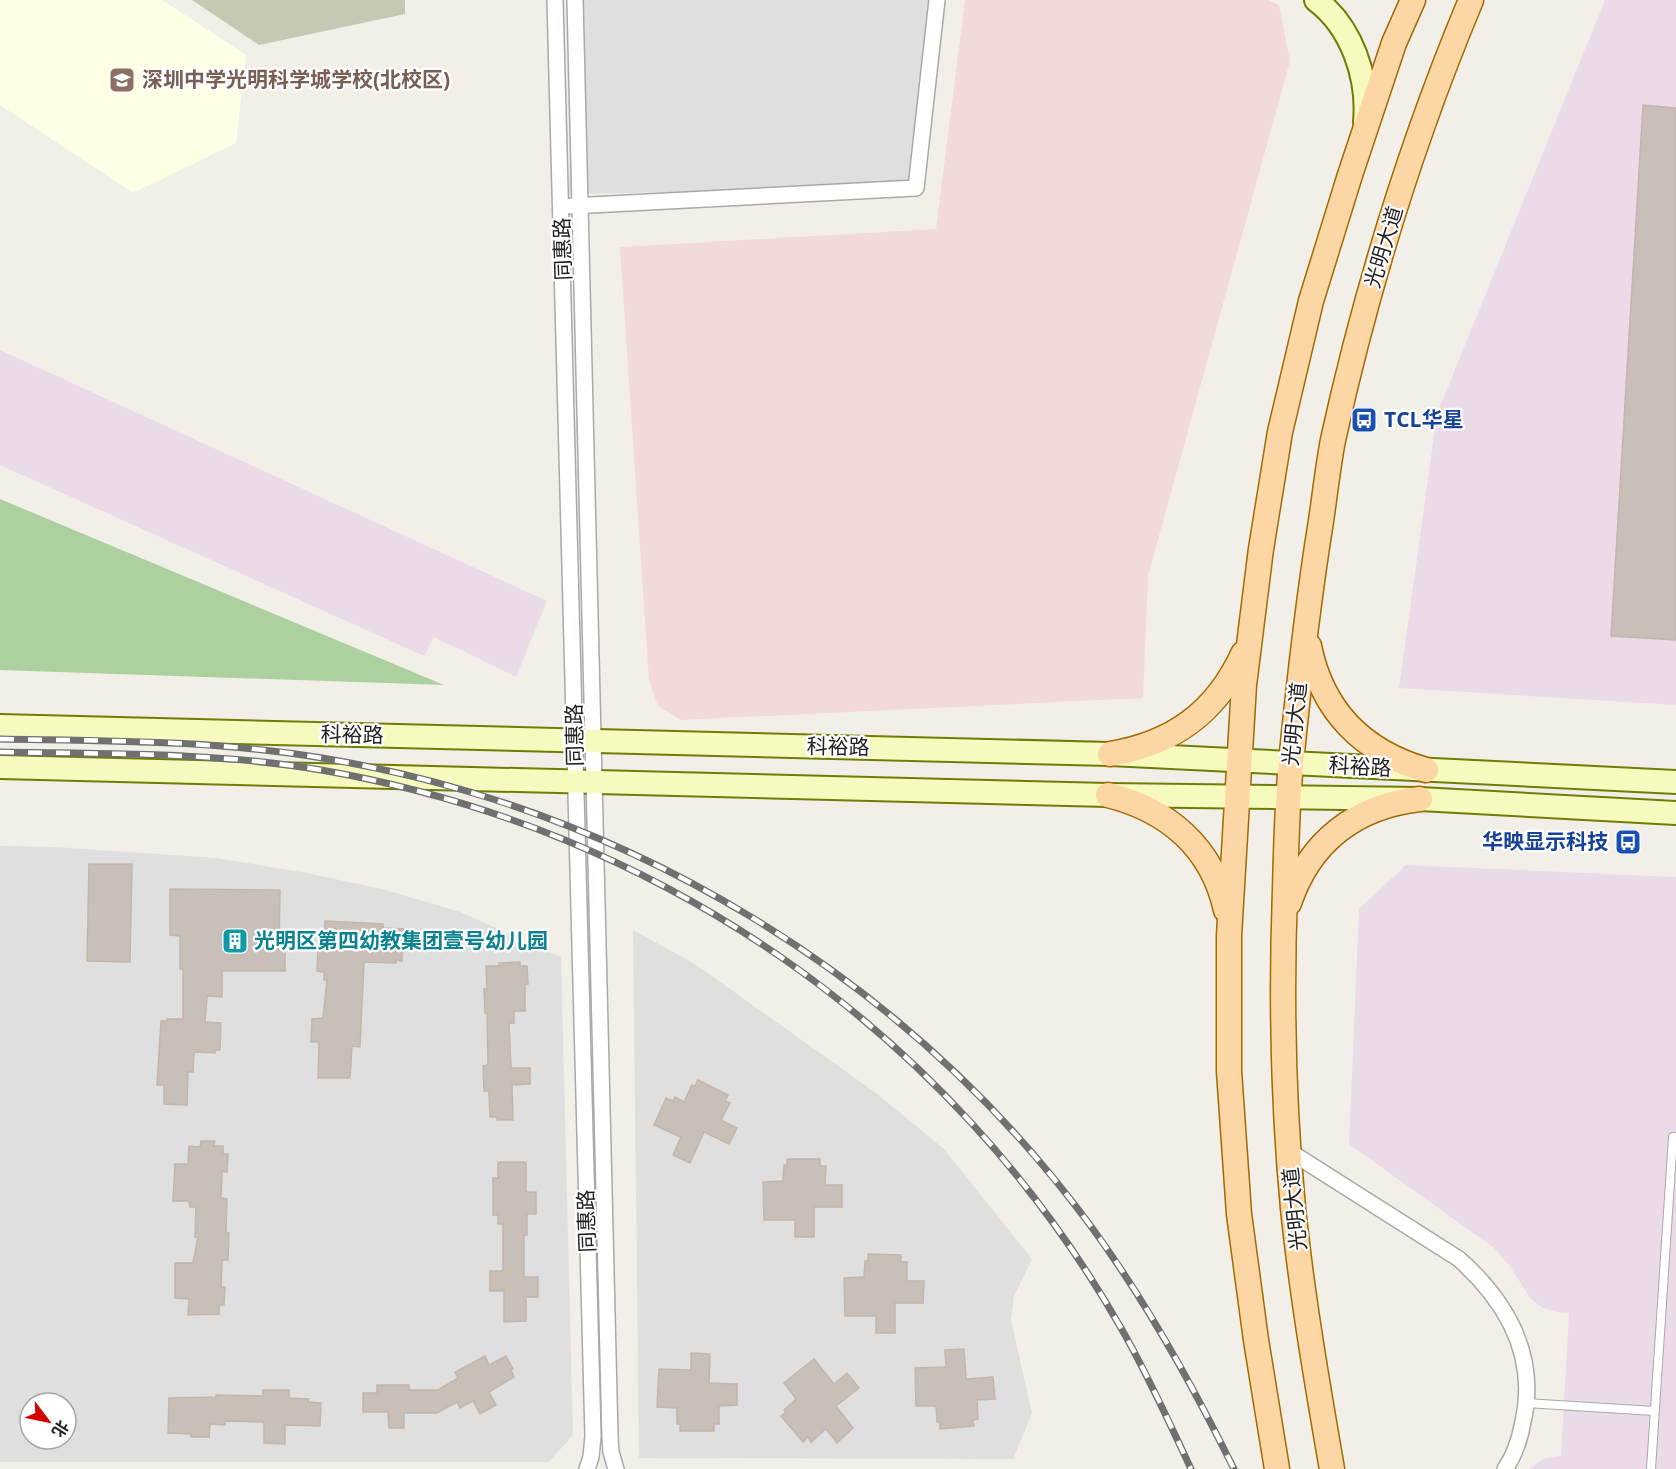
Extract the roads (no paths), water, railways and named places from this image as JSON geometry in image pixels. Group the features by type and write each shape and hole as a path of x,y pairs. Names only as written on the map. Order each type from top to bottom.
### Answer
{"main road":[{"path":"1316,0 1325,6 1342,26 1355,54 1366,101 1362,138"},
{"path":"1110,754 1147,746 1165,739 1204,711 1234,673 1249,638 1280,432 1311,301 1394,43 1413,0"},
{"name":"光明大道","path":"1332,1469 1311,1344 1293,1209 1284,1069 1283,937 1291,763 1307,623 1333,442 1363,315 1445,62 1472,0"},
{"path":"1252,619 1244,685 1229,936 1229,1071 1239,1215 1277,1469"},
{"path":"1307,623 1312,661 1327,697 1338,713 1362,739 1377,749 1409,765 1426,770"},
{"name":"科裕路","path":"0,726 1110,754 1676,782"},
{"name":"科裕路","path":"0,767 1108,795 1420,799 1676,813"},
{"path":"1108,795 1143,806 1174,825 1187,837 1218,882 1229,936"},
{"path":"1283,937 1296,884 1309,861 1327,841 1347,824 1370,811 1386,805 1420,799"}],"street":[{"name":"同惠路","path":"555,0 561,206 585,741"},
{"name":"同惠路","path":"575,0 580,205 586,782 610,1437 616,1469"},
{"path":"561,206 916,188 937,0"},
{"name":"同惠路","path":"586,782 593,1436 587,1469"},
{"path":"1289,1151 1459,1259 1478,1276 1507,1314 1516,1333 1528,1384 1520,1438 1505,1469"}],"lane":[{"path":"1651,1469 1672,1137 1676,1137"},
{"path":"1526,1403 1654,1411"}],"railway":[{"path":"0,739 121,741 242,748 322,758 435,782 544,817 650,862 751,917 846,981 935,1054 1017,1135 1090,1225 1130,1283 1185,1374 1234,1469"},
{"path":"0,752 201,757 321,770 445,798 564,840 677,893 784,959 882,1036 972,1123 1052,1221 1121,1328 1149,1380 1191,1469"}],"place":[{"name":"深圳中学光明科学城学校(北校区)","path":"122,80"},
{"name":"TCL华星","path":"1364,420"},
{"name":"华映显示科技","path":"1628,842"},
{"name":"光明区第四幼教集团壹号幼儿园","path":"235,941"}]}
